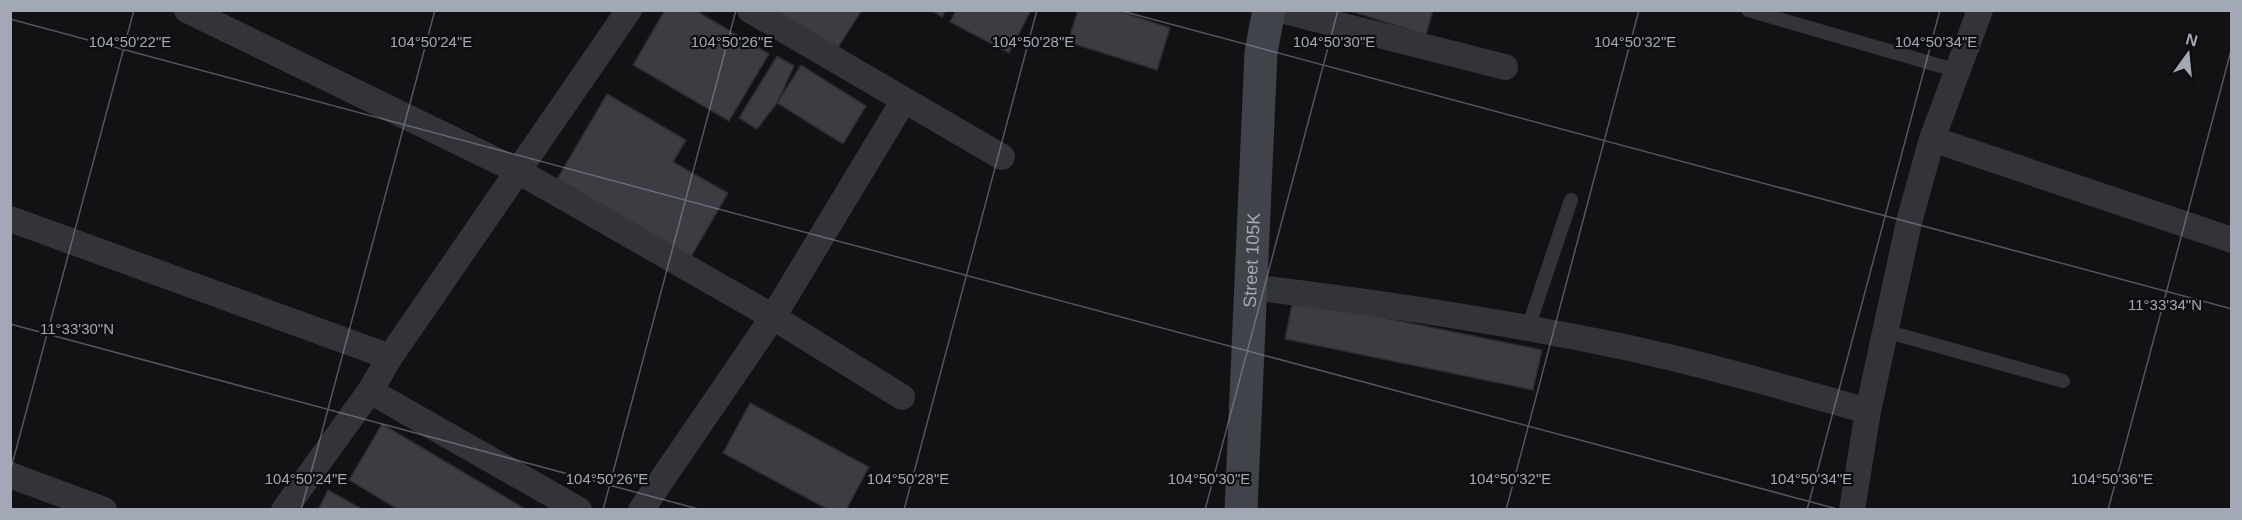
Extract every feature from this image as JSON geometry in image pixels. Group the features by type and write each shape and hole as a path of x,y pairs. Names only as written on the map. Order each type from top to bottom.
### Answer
{"main road":[{"name":"Street 105K","path":"1241,510 1261,52 1269,10"}],"street":[{"path":"187,10 518,171 773,317 902,397"},
{"path":"284,510 370,391 390,357 629,10"},
{"path":"750,10 1002,156"},
{"path":"1280,10 1505,67"},
{"path":"1852,510 1868,411 1909,222 1932,139 1980,10"},
{"path":"640,510 773,317 904,100"},
{"path":"1932,139 2232,240"},
{"path":"10,219 390,357"},
{"path":"1251,287 1354,299 1528,328 1744,375 1868,411"},
{"path":"370,391 579,510"},
{"path":"10,475 104,510"}],"lane":[{"path":"1748,10 1958,71"},
{"path":"1528,328 1571,200"},
{"path":"1885,331 2063,381"}],"building":[{"path":"665,10 695,10 769,54 729,121 633,65"},
{"path":"760,10 862,10 832,57"},
{"path":"931,10 946,10 942,17"},
{"path":"956,10 1031,10 1009,53 950,22"},
{"path":"1078,10 1116,10 1170,28 1157,70 1068,42"},
{"path":"1347,10 1433,10 1426,35"},
{"path":"777,56 794,66 777,103 757,129 739,118"},
{"path":"801,65 866,106 843,144 777,103"},
{"path":"607,94 686,140 673,162 728,193 691,257 557,179"},
{"path":"1293,299 1542,350 1533,390 1285,339"},
{"path":"750,403 869,467 846,510 829,510 723,453"},
{"path":"382,424 527,510 399,510 349,480"},
{"path":"328,490 364,510 318,510"}]}
